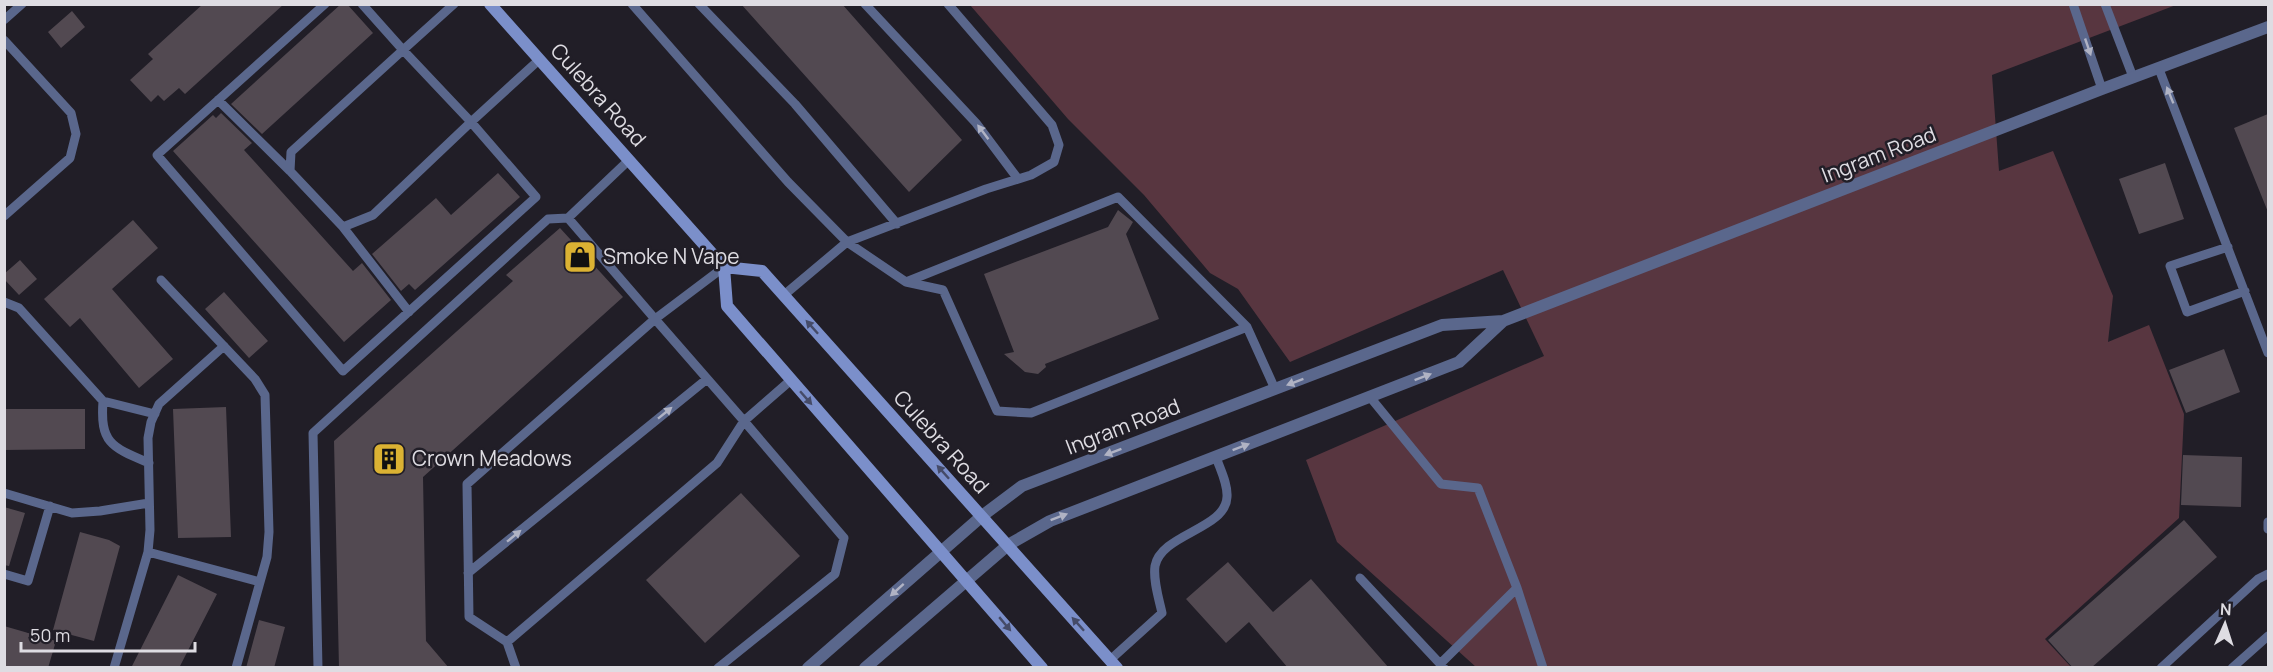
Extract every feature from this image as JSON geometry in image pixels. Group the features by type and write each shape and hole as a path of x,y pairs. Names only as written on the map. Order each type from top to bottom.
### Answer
{"main road":[{"name":"Culebra Road","path":"490,4 724,267 762,271 1113,664"},
{"path":"724,267 727,306 1042,668"}],"street":[{"name":"Ingram Road","path":"808,668 982,516 1022,486 1442,325 1503,321 2268,27"},
{"name":"Ingram Road","path":"866,668 1008,545 1050,521 1459,363 1503,321"}],"lane":[{"path":"4,20 22,4"},
{"path":"325,4 157,155 344,371 536,197 471,122 362,4"},
{"path":"290,171 291,152 454,4"},
{"path":"632,4 788,182 847,242 906,282 943,290 997,411 1031,413 1247,327"},
{"path":"699,4 795,104 897,224"},
{"path":"865,4 976,123 1018,179"},
{"path":"784,295 847,242 1018,179 1054,162 1059,145 1052,125 948,4"},
{"path":"2073,4 2102,89"},
{"path":"2105,4 2133,77"},
{"path":"4,40 71,112 76,134 70,158 4,216"},
{"path":"343,227 373,215 540,59"},
{"path":"2159,69 2268,353"},
{"path":"218,100 343,227 409,312"},
{"path":"318,668 313,433 548,219 568,218 629,160"},
{"path":"906,282 1118,197 1247,327 1275,389"},
{"path":"568,218 844,538 835,574 718,668"},
{"path":"2228,247 2169,266 2187,312 2245,291"},
{"path":"516,668 507,642 469,617 467,484 655,319 724,267"},
{"path":"161,280 255,379 265,395 269,532 267,557 236,668"},
{"path":"4,302 19,308 103,401 155,414"},
{"path":"114,668 148,552 148,438 151,422 159,404 224,346"},
{"path":"468,573 707,379"},
{"path":"507,642 717,464 744,421 791,380"},
{"path":"1370,397 1441,484 1478,488 1517,588 1543,668"},
{"path":"103,401 102,423 107,440 130,455 148,463"},
{"path":"1113,664 1162,613 1155,567 1162,551 1220,513 1227,500 1225,482 1216,457"},
{"path":"4,493 72,513 149,503"},
{"path":"4,574 28,581 50,506"},
{"path":"2268,522 2268,529"},
{"path":"148,552 260,582"},
{"path":"2161,668 2258,579 2268,574"},
{"path":"1360,578 1442,666 1517,588"},
{"path":"2232,668 2268,636"}],"shaded area":[{"path":"970,5 2176,5 1992,75 1999,171 2053,151 2113,296 2108,342 2149,325 2184,414 2179,518 2045,639 2071,667 1476,667 1337,542 1306,460 1544,356 1503,270 1290,362 1238,289 1210,273 1144,195 1068,119"}],"building":[{"path":"203,4 284,4 185,94 179,88 164,101 158,95 151,102 130,80 153,59 148,54"},
{"path":"341,4 347,4 373,33 262,134 231,104"},
{"path":"741,4 842,4 962,140 909,192"},
{"path":"72,11 85,27 61,48 48,32"},
{"path":"221,113 252,143 244,150 353,271 362,263 391,300 344,342 173,151 213,115 216,118"},
{"path":"2268,114 2268,212 2234,128"},
{"path":"2165,163 2184,219 2139,234 2119,179"},
{"path":"498,173 520,197 415,290 409,284 401,291 372,254 436,198 451,215"},
{"path":"1118,210 1133,222 1126,234 1159,319 1045,364 1046,367 1038,374 1025,372 1004,354 1014,352 984,274 1108,227"},
{"path":"133,220 158,248 112,289 173,359 139,388 80,318 70,327 44,299"},
{"name":"Crown Meadows","path":"560,228 623,297 423,477 426,641 449,668 339,668 334,441 513,281 506,275"},
{"path":"20,260 37,279 19,295 4,279 4,274"},
{"path":"224,292 268,341 249,358 205,309"},
{"path":"2224,349 2240,392 2186,413 2169,370"},
{"path":"226,407 231,537 178,538 173,409"},
{"path":"4,409 85,409 85,449 4,450"},
{"path":"2183,455 2242,457 2241,507 2181,505"},
{"path":"741,493 800,556 705,643 646,580"},
{"path":"4,507 25,513 9,566 4,565"},
{"path":"2184,520 2217,557 2091,668 2073,668 2048,640"},
{"path":"80,532 109,540 120,546 94,641 53,630"},
{"path":"1228,562 1273,612 1311,579 1389,668 1288,668 1249,622 1226,643 1186,599"},
{"path":"178,575 217,594 179,668 131,668"},
{"path":"259,620 285,627 274,668 246,668"},
{"path":"4,626 56,641 48,668 4,668"}],"place":[{"name":"Smoke N Vape","path":"580,257"},
{"name":"Crown Meadows","path":"389,459"}]}
